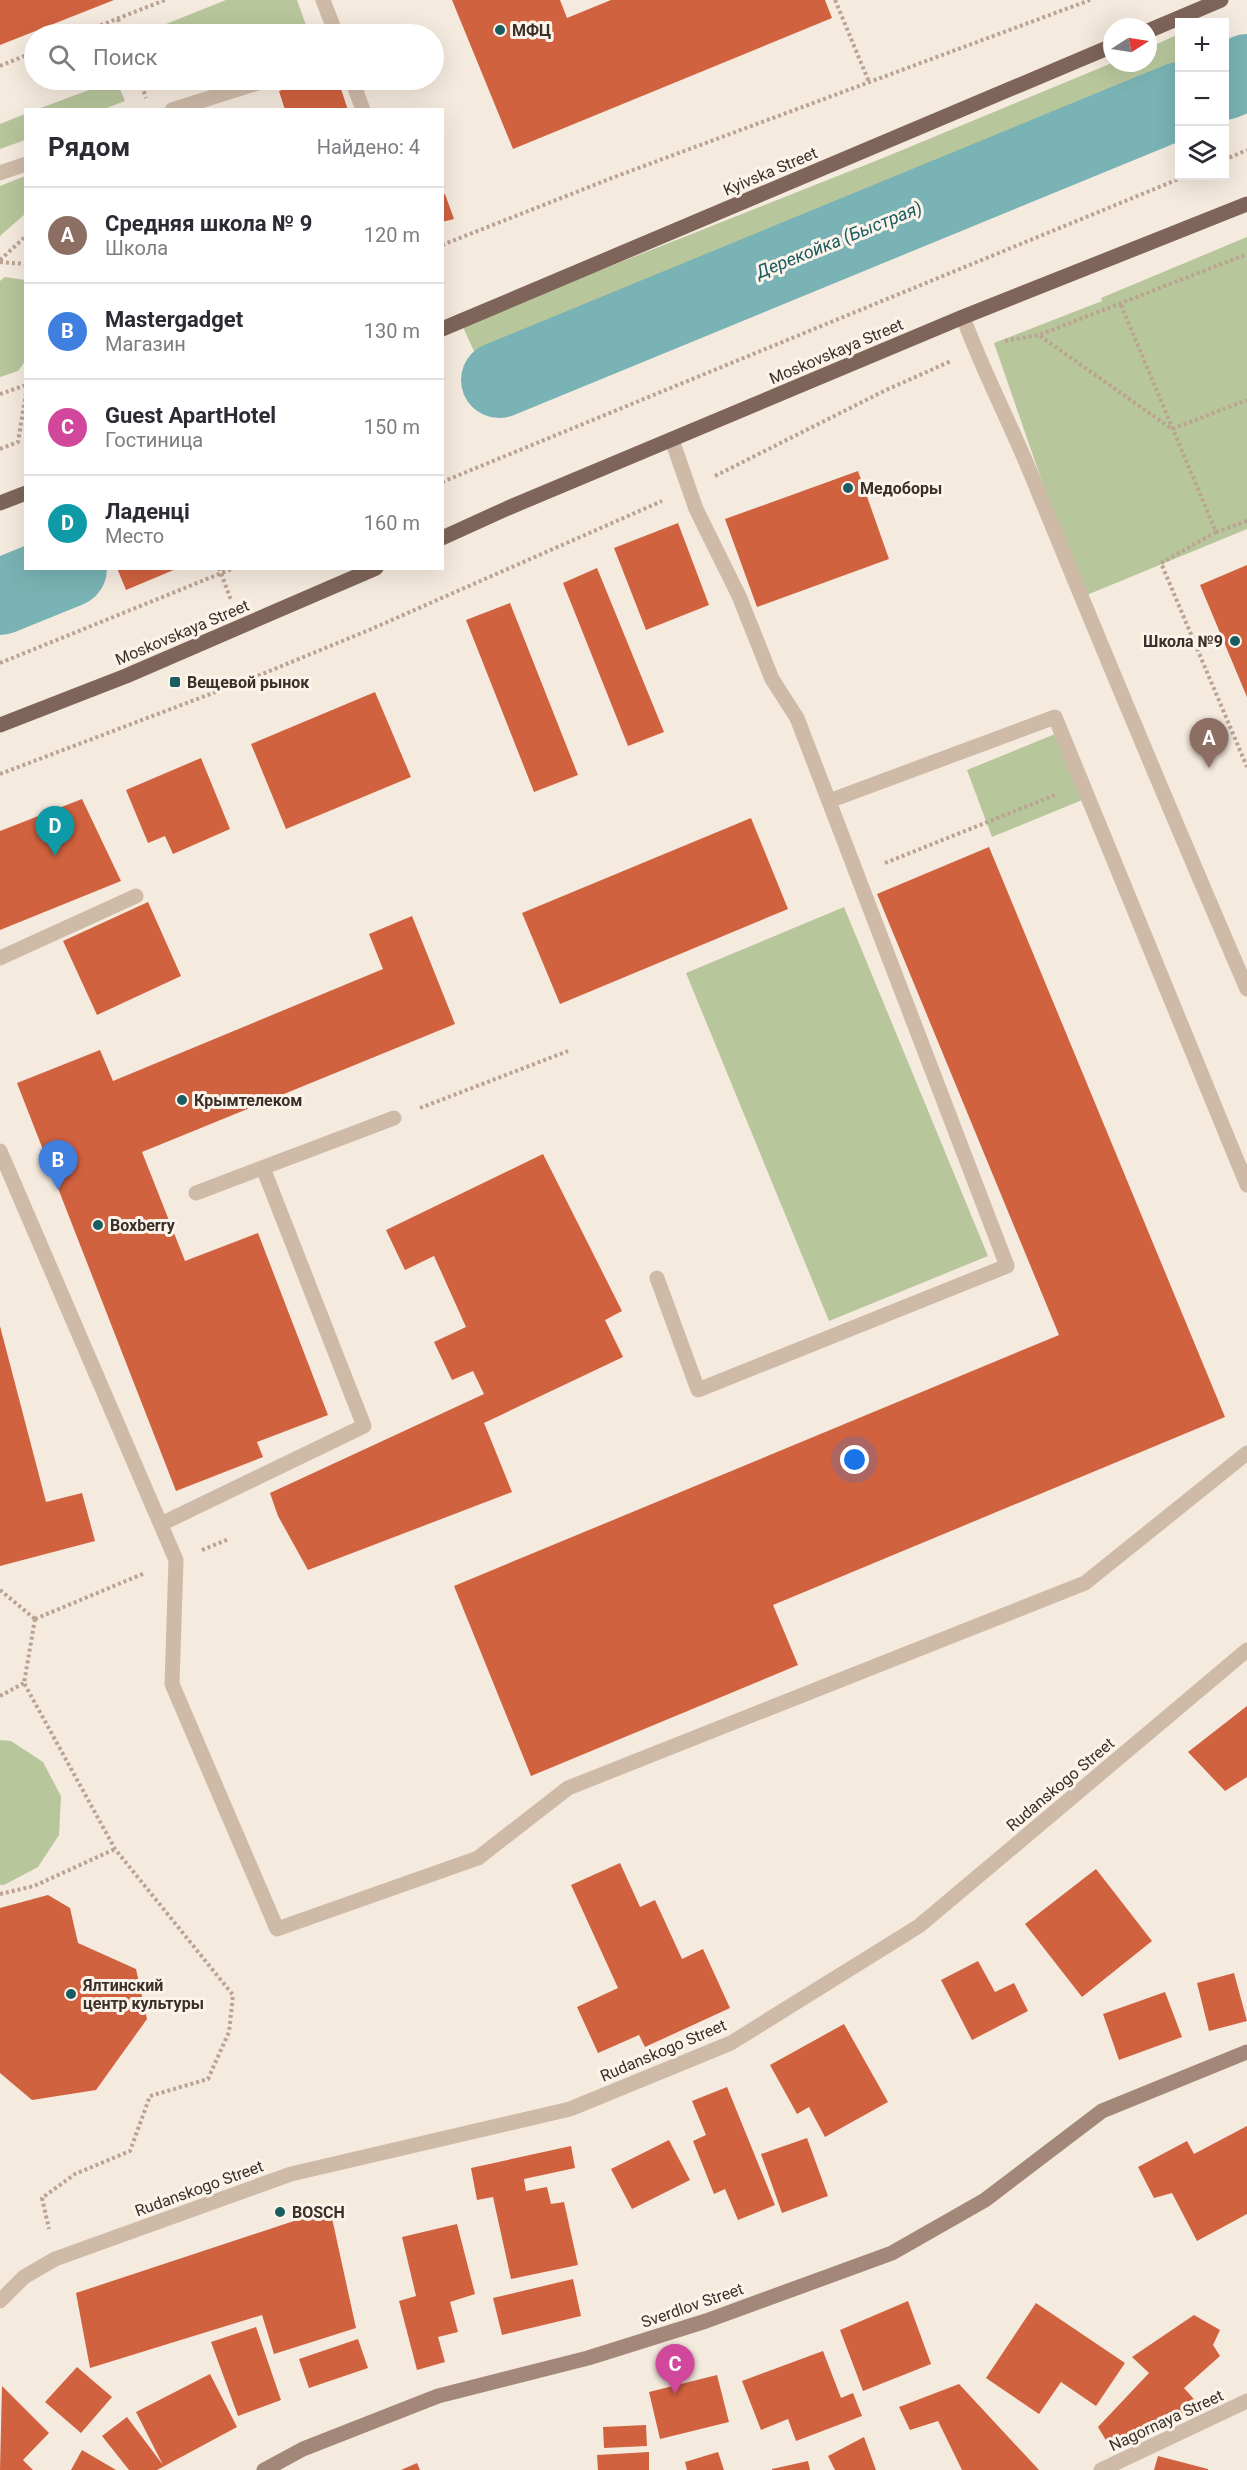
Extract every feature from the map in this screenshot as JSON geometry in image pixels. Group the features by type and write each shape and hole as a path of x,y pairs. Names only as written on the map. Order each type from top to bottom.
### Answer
{"main road":[{"path":"1157,27 1221,0"},
{"name":"Kyivska Street","path":"444,327 1103,50"},
{"name":"Moskovskaya Street","path":"444,537 963,317 1247,204"},
{"path":"0,503 24,494"},
{"name":"Moskovskaya Street","path":"0,725 126,676 371,570"},
{"name":"Sverdlov Street","path":"264,2470 303,2449 438,2396 588,2358 706,2321 892,2253 985,2200 1102,2111 1247,2052"}],"street":[{"path":"323,0 332,24"},
{"path":"178,108 235,90"},
{"path":"356,90 362,108"},
{"path":"0,173 24,165"},
{"path":"963,317 975,350 1017,440 1130,716 1247,989"},
{"path":"657,1278 698,1390 1007,1266 797,718 772,679 738,596 696,509 672,440"},
{"path":"829,801 1055,717 1247,1185"},
{"path":"0,958 136,896"},
{"path":"196,1193 394,1118"},
{"path":"0,1151 176,1560 172,1684 277,1929 478,1858 568,1788 1085,1583 1247,1453"},
{"path":"161,1524 364,1426 263,1168"},
{"name":"Rudanskogo Street","path":"0,2301 24,2277 55,2259 291,2174 570,2109 731,2043 919,1926 1247,1650"},
{"name":"Nagornaya Street","path":"1101,2470 1247,2401"}],"path":[{"path":"105,24 165,0"},
{"path":"835,0 869,82"},
{"path":"444,244 617,176 1090,0"},
{"path":"118,19 120,24"},
{"path":"0,66 24,56"},
{"path":"1229,158 1247,150"},
{"path":"444,482 1176,180"},
{"path":"0,261 24,238"},
{"path":"0,774 255,677 358,635 690,489 884,391 975,350 994,343 1039,335 1121,305 1247,254"},
{"path":"0,261 24,264"},
{"path":"1121,305 1216,532"},
{"path":"1039,335 1172,429"},
{"path":"0,394 24,386"},
{"path":"1172,429 1247,400"},
{"path":"0,449 18,442 24,405"},
{"path":"1247,521 1216,532 1161,562 1247,766"},
{"path":"220,570 221,574"},
{"path":"0,663 230,570"},
{"path":"885,863 1083,783"},
{"path":"394,1118 568,1051"},
{"path":"35,1619 229,1539"},
{"path":"0,1590 35,1619"},
{"path":"35,1619 24,1683 114,1849 233,1995 229,2032 208,2079 150,2096 130,2151 75,2174 42,2199 55,2259"},
{"path":"0,1696 24,1683"},
{"path":"0,1894 34,1886 114,1849"}],"green space":[{"path":"226,0 297,0 306,24 166,24"},
{"path":"1175,36 1175,76 478,360 462,325 883,158 1103,67 1103,72 1157,72 1157,44"},
{"path":"89,90 120,90 125,101 107,108 41,108"},
{"path":"24,114 24,140 0,149 0,124"},
{"path":"24,176 24,215 0,236 0,186"},
{"path":"1247,237 1247,529 1082,597 994,343 1102,301 1101,298"},
{"path":"5,277 24,280 24,363 18,371 0,377 0,281"},
{"path":"1055,734 1082,800 992,837 967,770"},
{"path":"844,907 988,1256 829,1321 686,973"},
{"path":"0,1740 11,1741 43,1762 61,1796 59,1835 38,1867 4,1885 0,1885"}],"building":[{"path":"0,0 114,0 53,24 24,24 24,36 0,45"},
{"path":"452,0 560,0 567,18 611,0 825,0 832,18 513,149"},
{"path":"341,90 347,108 284,108 279,91"},
{"path":"444,194 454,219 444,222"},
{"path":"858,471 889,559 757,607 725,519"},
{"path":"678,523 709,605 646,630 614,548"},
{"name":"Школа №9","path":"1247,565 1247,697 1200,585"},
{"path":"597,568 664,732 628,746 563,583"},
{"path":"118,570 174,570 126,590"},
{"path":"510,603 578,775 534,792 466,620"},
{"path":"375,692 411,777 286,829 251,744"},
{"path":"201,758 230,829 173,854 165,836 148,843 126,790"},
{"path":"82,799 121,881 0,930 0,831"},
{"path":"751,818 788,909 560,1004 522,913"},
{"path":"989,847 1225,1417 773,1605 798,1665 531,1776 454,1586 1059,1335 877,894"},
{"path":"148,902 181,976 97,1015 63,941"},
{"path":"412,916 455,1024 142,1152 185,1261 258,1233 328,1415 257,1442 263,1457 176,1491 17,1083 100,1050 113,1081 383,969 369,934"},
{"path":"543,1154 622,1311 605,1320 623,1357 484,1423 512,1492 308,1570 278,1516 270,1493 484,1394 473,1371 452,1380 434,1342 466,1327 434,1256 405,1270 386,1230"},
{"path":"0,1326 46,1502 82,1493 95,1541 0,1566"},
{"path":"1247,1706 1247,1777 1225,1791 1188,1752"},
{"path":"620,1863 640,1907 655,1900 682,1959 703,1949 730,2008 645,2047 639,2035 598,2053 577,2007 618,1988 571,1885"},
{"path":"1096,1869 1152,1941 1082,1997 1025,1924"},
{"name":"Ялтинский центр культуры","path":"48,1895 70,1908 78,1943 136,1969 147,2019 96,2090 32,2100 0,2073 0,1908"},
{"path":"978,1961 995,1992 1014,1983 1028,2011 972,2040 941,1980"},
{"path":"1234,1973 1247,2021 1209,2031 1197,1983"},
{"path":"1165,1992 1182,2037 1119,2060 1103,2014"},
{"path":"844,2024 888,2102 825,2137 809,2107 797,2114 770,2065"},
{"path":"727,2087 775,2205 738,2220 725,2189 714,2194 693,2141 706,2135 692,2101"},
{"path":"1247,2126 1247,2214 1197,2241 1172,2193 1154,2198 1138,2167 1187,2141 1194,2154"},
{"path":"807,2138 828,2196 782,2213 761,2154"},
{"path":"669,2140 690,2180 632,2209 611,2169"},
{"path":"571,2146 575,2168 524,2179 526,2191 547,2187 551,2204 564,2202 578,2265 511,2279 493,2197 477,2200 471,2168"},
{"path":"330,2209 356,2328 274,2354 262,2315 90,2368 76,2293"},
{"path":"457,2224 475,2294 450,2302 458,2332 438,2337 445,2362 417,2370 399,2301 416,2296 402,2237"},
{"path":"573,2279 581,2316 502,2335 493,2298"},
{"path":"908,2301 931,2364 863,2391 840,2330"},
{"path":"1036,2303 1125,2363 1096,2406 1061,2382 1039,2414 986,2378"},
{"path":"1194,2315 1220,2330 1213,2345 1220,2356 1184,2388 1201,2407 1110,2447 1098,2427 1149,2373 1132,2357"},
{"path":"256,2327 281,2400 238,2416 211,2342"},
{"path":"358,2339 368,2368 309,2388 299,2359"},
{"path":"823,2351 841,2398 853,2393 862,2416 796,2441 788,2419 761,2430 742,2381"},
{"path":"77,2367 112,2397 81,2433 45,2402"},
{"path":"210,2374 237,2427 157,2470 129,2470 102,2436 127,2417 163,2465 136,2412"},
{"path":"717,2375 729,2422 660,2439 649,2392"},
{"path":"959,2384 1039,2470 962,2470 938,2421 910,2430 899,2407"},
{"path":"2,2386 49,2433 23,2460 33,2470 0,2470"},
{"path":"646,2425 647,2446 604,2448 603,2427"},
{"path":"864,2437 876,2470 835,2470 828,2456"},
{"path":"82,2450 116,2470 71,2470"},
{"path":"649,2452 649,2470 598,2470 597,2455"},
{"path":"718,2452 724,2470 687,2470 685,2462"},
{"path":"1158,2456 1208,2469 1208,2470 1154,2470"},
{"path":"808,2461 810,2470 772,2470 772,2469"},
{"path":"417,2463 420,2470 401,2470"}],"waterway":[{"name":"Дерекойка (Быстрая)","path":"1229,80 1247,72"},
{"name":"Дерекойка (Быстрая)","path":"499,380 1175,102"},
{"name":"Дерекойка (Быстрая)","path":"0,597 67,570"}],"place":[{"name":"МФЦ","path":"500,30"},
{"name":"Медоборы","path":"848,488"},
{"name":"Школа №9","path":"1235,641"},
{"name":"Вещевой рынок","path":"175,682"},
{"name":"Средняя школа № 9","path":"1209,768"},
{"name":"Ладенці","path":"55,856"},
{"name":"Крымтелеком","path":"182,1100"},
{"name":"Mastergadget","path":"58,1190"},
{"name":"Boxberry","path":"98,1225"},
{"name":"Ялтинский центр культуры","path":"71,1994"},
{"name":"BOSCH","path":"280,2212"},
{"name":"Guest ApartHotel","path":"675,2394"}]}
